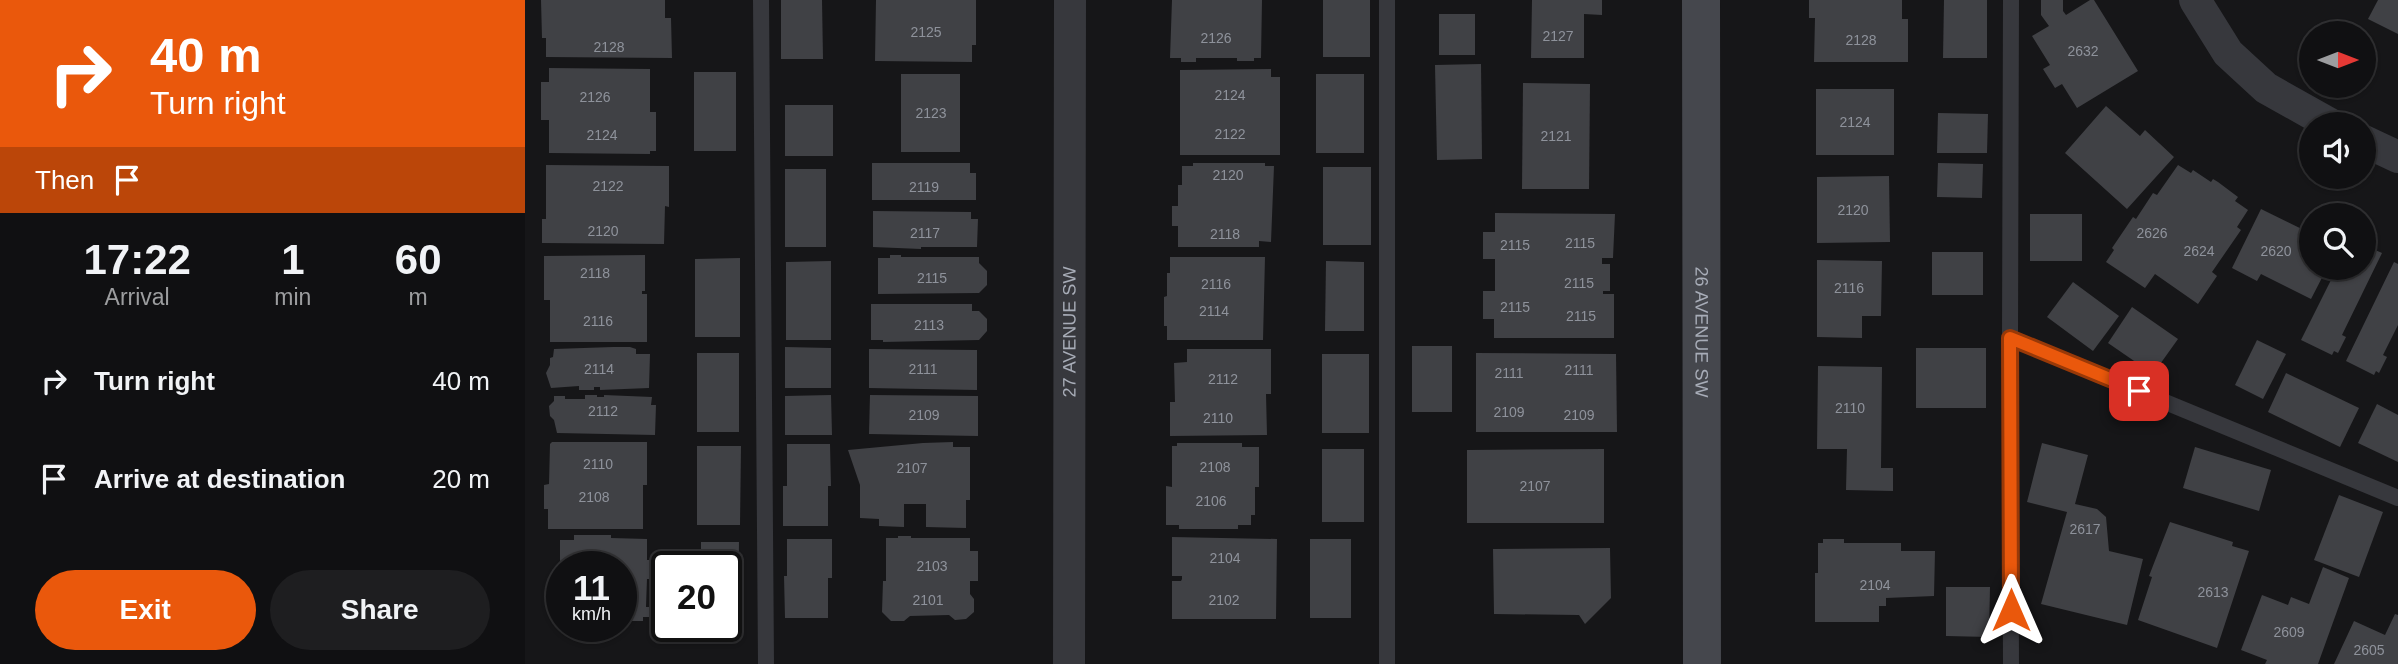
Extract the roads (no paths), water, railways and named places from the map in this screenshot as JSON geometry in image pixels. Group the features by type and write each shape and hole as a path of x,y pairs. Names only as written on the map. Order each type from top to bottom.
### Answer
{"street":[{"name":"27 AVENUE SW","path":"1069,664 1070,0"},
{"name":"26 AVENUE SW","path":"1701,0 1702,664"},
{"path":"2195,0 2228,53 2266,88 2309,112"},
{"path":"2376,147 2398,158"}],"lane":[{"path":"761,0 766,664"},
{"path":"1387,0 1387,664"},
{"path":"2011,0 2011,664"},
{"path":"2010,338 2398,498"}]}
